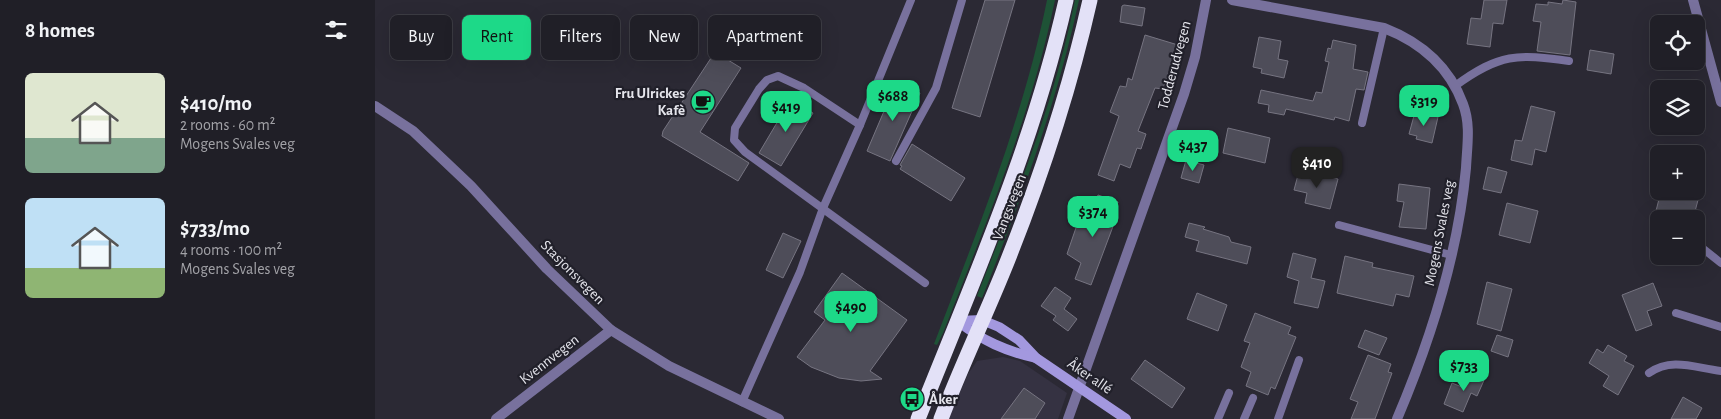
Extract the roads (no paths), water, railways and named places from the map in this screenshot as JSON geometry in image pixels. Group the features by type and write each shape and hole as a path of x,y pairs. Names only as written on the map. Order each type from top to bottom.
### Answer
{"highway":[{"name":"Vangsvegen","path":"918,419 1020,163 1050,68 1066,0"},
{"name":"Vangsvegen","path":"941,419 1021,228 1054,134 1075,64 1090,0"}],"street":[{"name":"Todderudvegen","path":"1067,419 1184,94 1195,57 1206,0"},
{"name":"Mogens Svales veg","path":"1231,0 1384,28 1405,36 1427,51 1446,72 1464,106 1469,130 1463,200 1442,297 1397,419"},
{"path":"1693,0 1721,102"},
{"name":"Stasjonsvegen","path":"375,106 413,131 471,186 547,269 611,330 669,366 779,419"},
{"path":"958,321 982,320"},
{"name":"Åker allé","path":"982,320 1019,340 1036,358 1126,419"},
{"name":"Åker allé","path":"958,321 975,336 1012,353 1036,358"},
{"name":"Kvennvegen","path":"496,419 508,415 611,330"}],"lane":[{"path":"742,402 800,272 823,208 860,125 911,0"},
{"path":"896,161 936,88 962,0"},
{"path":"1362,123 1384,28"},
{"path":"1455,86 1504,59 1521,56 1569,61"},
{"path":"860,125 804,88 778,76 767,80 759,89 735,128 734,140 745,152 925,283"},
{"path":"1339,225 1451,255"},
{"path":"1705,250 1721,263"},
{"path":"1676,313 1721,327"},
{"path":"1277,419 1299,360"},
{"path":"1649,373 1661,365 1669,364 1721,371"},
{"path":"1217,419 1229,393"},
{"path":"1244,419 1253,398"}],"place":[{"name":"Fru Ulrickes Kafè","path":"703,102"},
{"name":"Åker","path":"912,399"}]}
